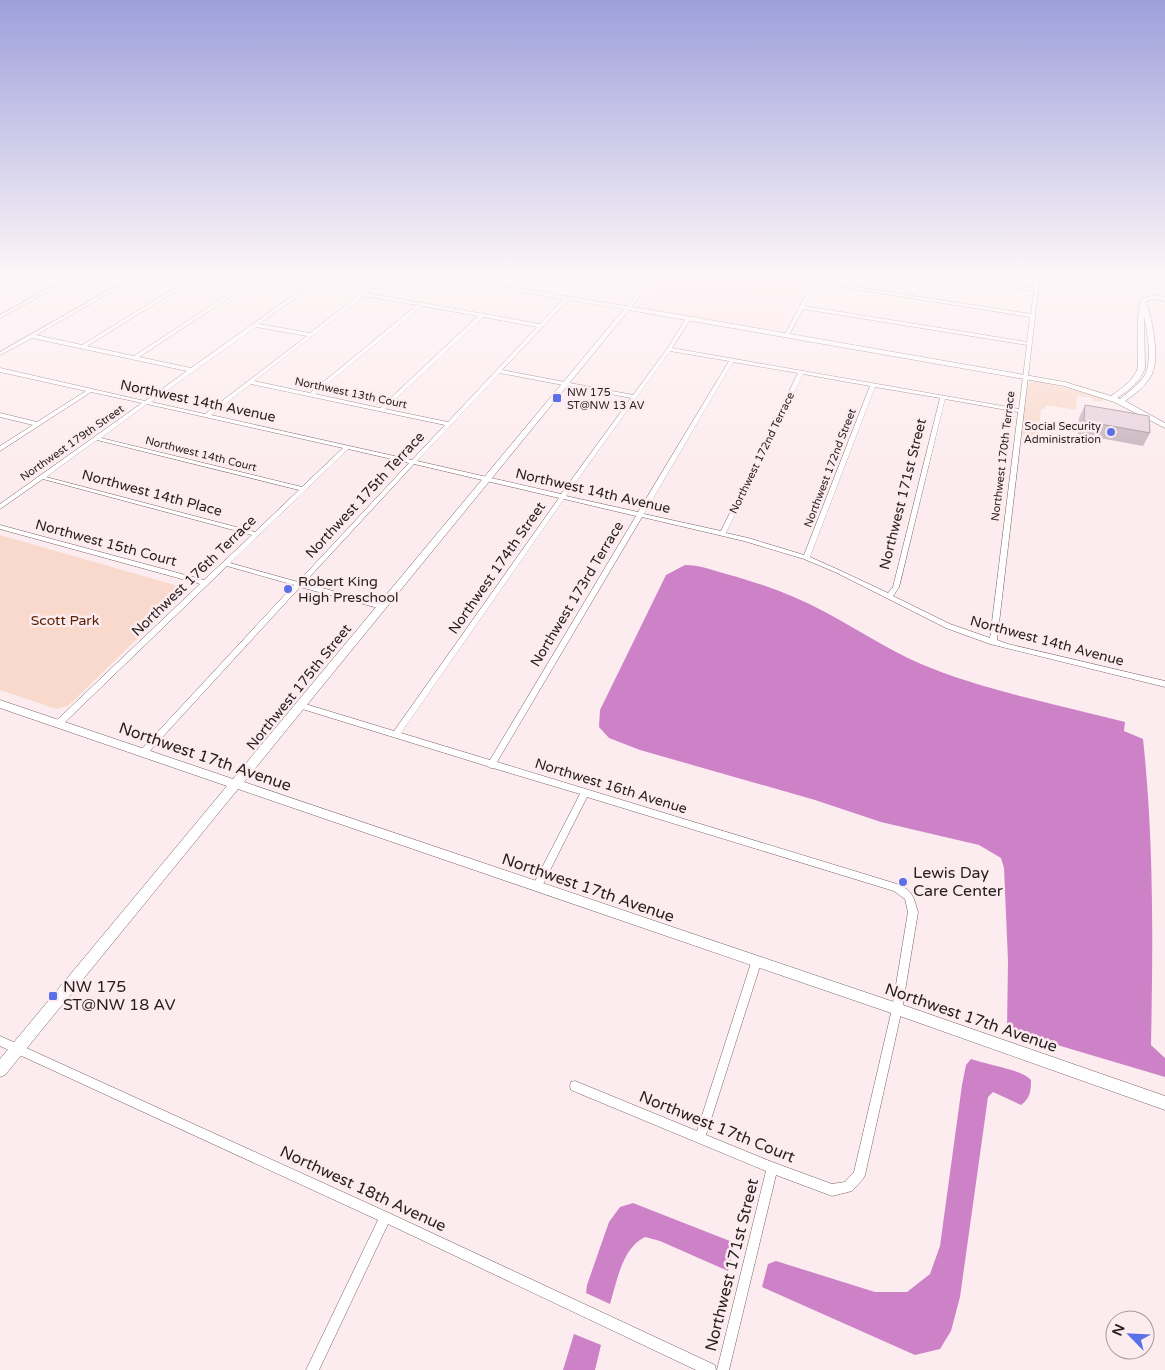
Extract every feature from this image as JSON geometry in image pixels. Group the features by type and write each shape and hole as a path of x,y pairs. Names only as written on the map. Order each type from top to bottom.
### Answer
{"street":[{"path":"0,354 29,338"},
{"path":"41,338 191,370"},
{"path":"83,347 98,338"},
{"path":"136,358 166,338"},
{"name":"Northwest 179th Street","path":"1,504 237,338"},
{"path":"206,416 307,338"},
{"path":"311,395 380,338"},
{"path":"380,410 457,338"},
{"name":"Northwest 175th Terrace","path":"143,753 530,338"},
{"name":"Northwest 175th Street","path":"0,1070 604,338"},
{"name":"Northwest 174th Street","path":"395,735 676,338"},
{"path":"798,338 1065,384 1112,398 1165,426"},
{"path":"993,338 1030,344"},
{"name":"Northwest 170th Terrace","path":"993,642 1031,338"},
{"path":"1112,398 1133,382 1141,369 1141,338"},
{"path":"1120,402 1138,388 1150,370 1148,338"},
{"path":"1141,346 1150,348"},
{"path":"669,349 1022,411"},
{"name":"Northwest 173rd Terrace","path":"490,765 732,360"},
{"path":"1141,369 1150,370"},
{"name":"Northwest 14th Avenue","path":"0,370 723,533 806,558 948,626 993,642 1165,684"},
{"path":"498,371 633,398"},
{"name":"Northwest 172nd Terrace","path":"723,533 800,372"},
{"name":"Northwest 13th Court","path":"249,382 449,424"},
{"name":"Northwest 172nd Street","path":"806,558 872,385"},
{"path":"0,449 90,390"},
{"name":"Northwest 171st Street","path":"889,597 896,587 943,397"},
{"path":"0,416 37,424"},
{"name":"Northwest 14th Court","path":"95,438 303,489"},
{"name":"Northwest 176th Terrace","path":"59,724 347,447"},
{"name":"Northwest 14th Place","path":"41,477 257,534"},
{"name":"Northwest 15th Court","path":"0,527 205,583"},
{"path":"226,564 382,607"},
{"name":"Northwest 17th Avenue","path":"0,704 1165,1103"},
{"name":"Northwest 16th Avenue","path":"302,706 897,888 909,897 913,912 897,1010"},
{"path":"538,887 584,792"},
{"path":"700,1138 756,963"},
{"name":"Northwest 17th Court","path":"574,1086 772,1168 832,1190 848,1187 859,1175 897,1010"},
{"name":"Northwest 18th Avenue","path":"0,1041 385,1216 710,1370"},
{"name":"Northwest 171st Street","path":"722,1370 772,1168"},
{"path":"312,1370 385,1216"}],"green space":[{"path":"1033,381 1101,398 1103,401 1093,401 1093,398 1077,396 1076,410 1046,405 1045,409 1041,409 1038,437 1021,434 1027,386"},
{"name":"Scott Park","path":"0,535 187,590 69,705 56,709 0,690"}],"shaded area":[{"path":"685,565 711,569 789,595 825,612 908,658 969,682 1125,722 1124,731 1143,739 1151,854 1151,1045 1165,1058 1165,1077 1007,1030 1008,961 1004,868 1001,858 979,845 881,822 815,800 640,750 609,738 599,727 600,710 666,575"},
{"path":"971,1059 1020,1073 1031,1080 1031,1088 1028,1097 1021,1105 993,1092 988,1097 960,1297 951,1331 940,1349 915,1355 762,1287 768,1264 776,1261 875,1292 907,1292 930,1274 940,1246 962,1085 966,1065"},
{"path":"633,1203 735,1243 728,1271 660,1241 645,1237 637,1242 626,1257 610,1304 586,1293 587,1285 609,1222 620,1207"},
{"path":"574,1334 601,1345 595,1370 563,1370"}],"building":[{"path":"1085,405 1149,416 1150,433 1084,421"}],"place":[{"name":"NW 175 ST@NW 13 AV","path":"557,398"},
{"name":"Social Security Administration","path":"1111,432"},
{"name":"Robert King High Preschool","path":"288,589"},
{"name":"Lewis Day Care Center","path":"903,882"},
{"name":"NW 175 ST@NW 18 AV","path":"53,996"}]}
